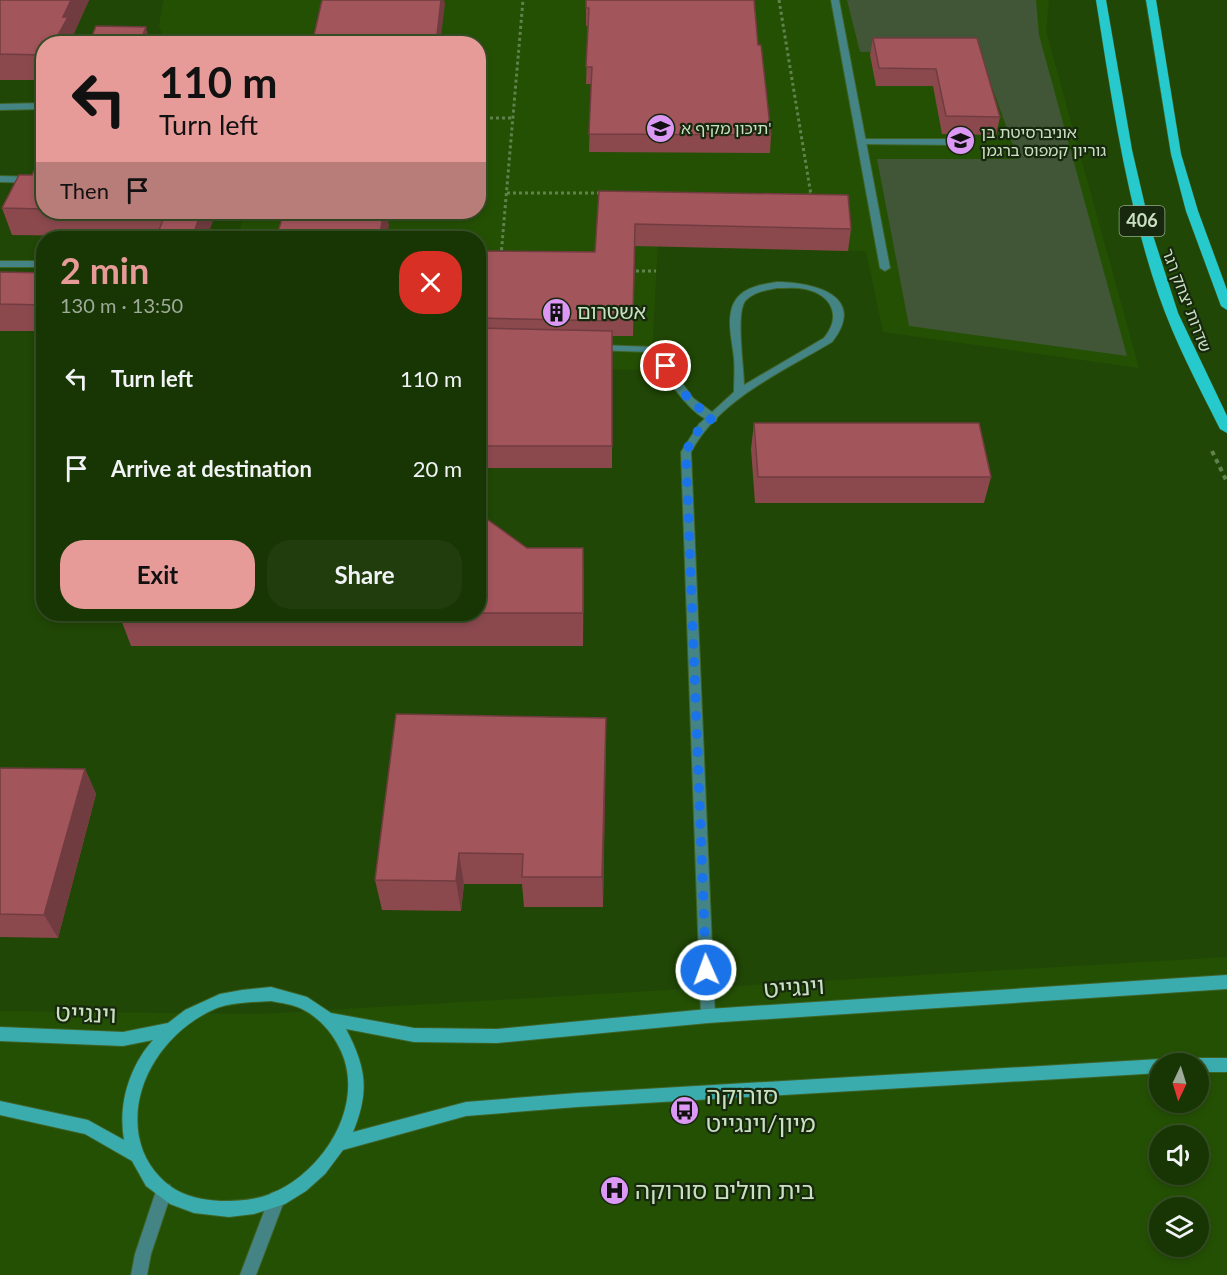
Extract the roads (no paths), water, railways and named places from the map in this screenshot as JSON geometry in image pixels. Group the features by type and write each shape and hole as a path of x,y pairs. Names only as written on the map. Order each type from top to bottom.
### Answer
{"main road":[{"name":"שדרות יצחק רגר","path":"1101,0 1126,155 1155,265 1190,357 1227,429"},
{"name":"שדרות יצחק רגר","path":"1152,0 1176,154 1192,212 1227,306"}],"street":[{"path":"835,0 885,268"},
{"path":"0,107 36,106"},
{"path":"862,142 954,142"},
{"path":"0,179 36,180"},
{"path":"0,264 36,264"},
{"path":"708,1016 686,452 694,435 739,393 828,340 836,331 840,318 838,308 829,296 813,288 777,285 757,288 744,296 737,306 734,323 738,352 739,393"},
{"path":"583,347 652,349 689,400 712,418"},
{"name":"וינגייט","path":"329,1019 414,1035 497,1036 708,1016 1227,982"},
{"path":"271,994 302,1002 329,1019 348,1044 357,1076 354,1109 340,1143 324,1166 302,1185 277,1199 237,1210 197,1207 164,1191 147,1175 136,1155 129,1130 129,1103 137,1076 151,1052 170,1030 190,1015 236,996 271,994"},
{"name":"וינגייט","path":"0,1034 123,1039 170,1030"},
{"path":"1209,1065 1227,1065"},
{"path":"340,1143 465,1109 577,1100 1149,1067"},
{"path":"0,1108 88,1127 136,1155"},
{"path":"139,1275 143,1254 164,1191"},
{"path":"248,1275 277,1199"}],"place":[{"name":"תיכון מקיף א'","path":"660,128"},
{"name":"אוניברסיטת בן גוריון קמפוס ברגמן","path":"960,141"},
{"name":"אשטרום","path":"556,312"},
{"name":"סורוקה מיון/וינגייט","path":"685,1110"},
{"name":"בית חולים סורוקה","path":"614,1191"}]}
